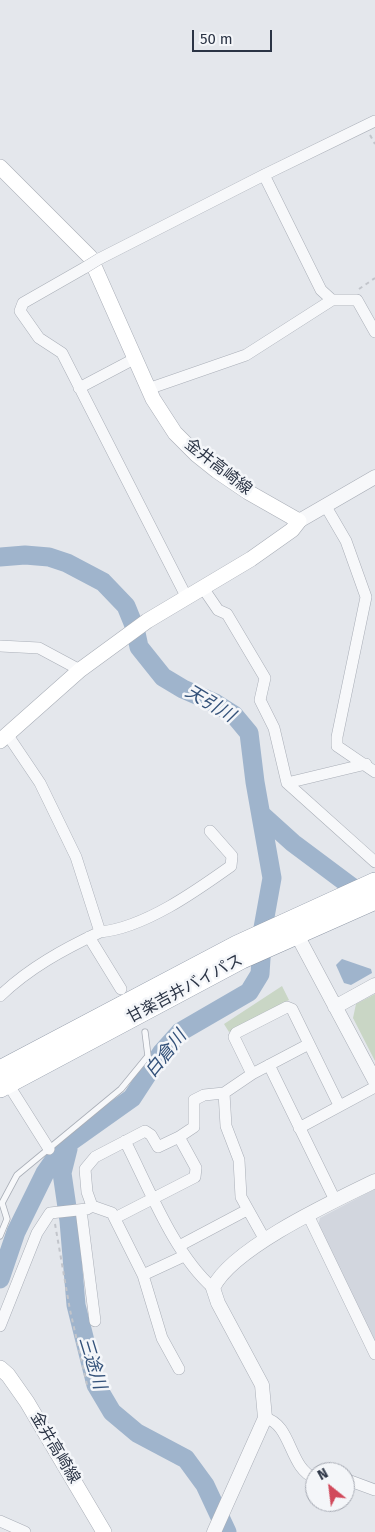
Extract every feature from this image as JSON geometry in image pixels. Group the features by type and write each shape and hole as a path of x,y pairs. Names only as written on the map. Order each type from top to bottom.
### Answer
{"highway":[{"name":"甘楽吉井バイパス","path":"3,1081 240,952 284,934 336,908 375,882"},
{"name":"甘楽吉井バイパス","path":"336,908 375,900"}],"main road":[{"name":"金井高崎線","path":"0,166 90,257 134,359 164,419 196,455 248,492 299,521"},
{"path":"3,737 80,670 147,620 265,549 292,530 299,521"},
{"name":"金井高崎線","path":"0,1368 8,1375 27,1402 104,1532"}],"street":[{"path":"186,598 62,354 39,338 20,311 23,303 99,260 264,175 375,121"},
{"path":"264,175 321,290 332,300"},
{"path":"148,389 246,354 332,300 357,300 375,332"},
{"path":"79,388 134,359"},
{"path":"299,521 375,477"},
{"path":"325,505 346,541 366,597 337,737 337,746 343,752 366,764 375,772"},
{"path":"203,588 218,610 227,614 265,678 260,700 274,728 287,783 374,861"},
{"path":"0,646 39,648 80,670"},
{"path":"3,737 40,782 76,857 100,932"},
{"path":"287,783 366,764"},
{"path":"0,996 21,976 89,937 100,932 117,930 188,896 231,866 232,856 210,831"},
{"path":"284,934 335,1006 375,1081"},
{"path":"89,937 121,988"},
{"path":"335,1006 375,986"},
{"path":"252,1074 234,1038 236,1033 287,1007 292,1009 339,1105"},
{"path":"95,1321 82,1209 87,1192 86,1169 95,1157 145,1131 151,1135 158,1147 178,1137 194,1127 194,1100 204,1095 224,1093 252,1074 309,1044"},
{"path":"269,1066 335,1200"},
{"path":"3,1081 49,1149"},
{"path":"299,1128 375,1087"},
{"path":"224,1093 226,1126 239,1160 241,1197 265,1240"},
{"path":"115,1218 195,1177 196,1168 178,1137"},
{"path":"125,1141 182,1251 200,1276 213,1288 218,1303 262,1385 265,1418 215,1530"},
{"path":"213,1288 218,1278 265,1240 335,1200 375,1181"},
{"path":"0,1326 37,1233 50,1213 82,1209 112,1213 143,1275 162,1338 179,1369"},
{"path":"143,1275 247,1210"},
{"path":"308,1215 375,1354"},
{"path":"265,1418 277,1425 305,1472"},
{"path":"355,1483 375,1490"},
{"path":"0,1521 26,1532"}],"lane":[{"path":"0,1236 7,1219 2,1203 17,1175 121,1089 148,1056 145,1032"}],"path":[{"path":"345,299 375,278"},
{"path":"55,1212 70,1310 88,1389"}],"shaded area":[{"path":"375,1189 375,1344 318,1226 320,1218"}],"green space":[{"path":"282,986 289,1000 229,1032 224,1024"},
{"path":"375,994 375,1061 353,1018 356,1004"}],"water":[{"path":"342,959 371,969 372,973 351,985 344,983 336,965"}],"waterway":[{"name":"白倉川","path":"0,557 25,555 49,557 67,563 103,582 126,606 135,628 139,647 163,677 183,689 215,703 234,715 249,733 255,782 272,878 263,928 260,974 249,992 180,1032 162,1052 132,1098 70,1142 59,1153 45,1173 16,1232 0,1279"},
{"name":"天引川","path":"262,815 293,843 368,899"},
{"name":"三途川","path":"68,1149 62,1173 69,1221 76,1305 96,1385 112,1412 137,1433 186,1459 205,1485 227,1532"}]}
